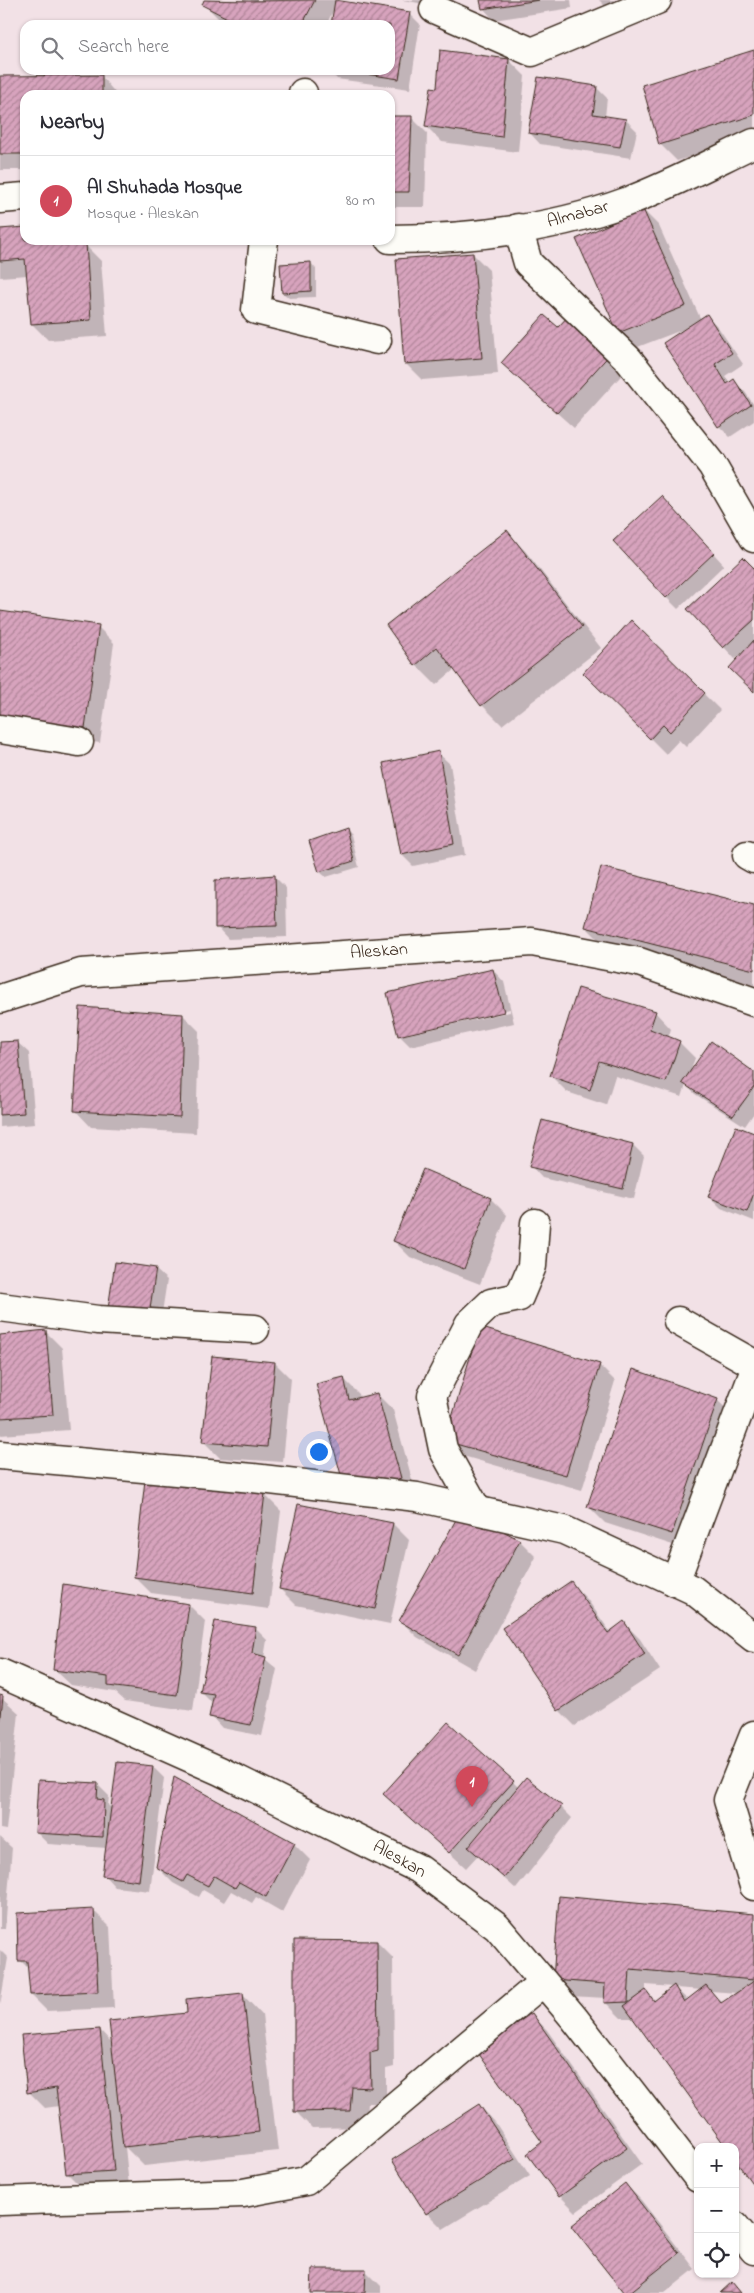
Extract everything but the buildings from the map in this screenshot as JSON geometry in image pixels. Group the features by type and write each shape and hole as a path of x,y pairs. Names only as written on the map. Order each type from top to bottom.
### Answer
{"street":[{"path":"434,9 532,52 657,0"},
{"name":"Almabar","path":"395,239 434,239 553,224 626,202 754,143"},
{"path":"0,199 20,197"},
{"path":"518,228 528,263 628,359 712,465 754,538"},
{"path":"263,245 256,310 377,340"},
{"path":"0,729 79,742"},
{"name":"Aleskan","path":"0,999 81,973 532,942 639,962 754,1002"},
{"path":"477,1510 443,1449 432,1396 469,1324 491,1303 519,1297 532,1266 534,1222"},
{"path":"0,1307 98,1320 255,1329"},
{"path":"678,1321 754,1364"},
{"path":"675,1582 754,1372"},
{"path":"0,1455 253,1478 398,1494 564,1530 693,1590 754,1638"},
{"name":"Aleskan","path":"0,1673 220,1771 419,1869 497,1927 574,2018 694,2173"},
{"path":"754,1735 728,1800 754,1886"},
{"path":"0,2201 243,2193 306,2181 543,1982"},
{"path":"739,2231 754,2250"}],"place":[{"name":"Al Shuhada Mosque","path":"472,1807"}]}
